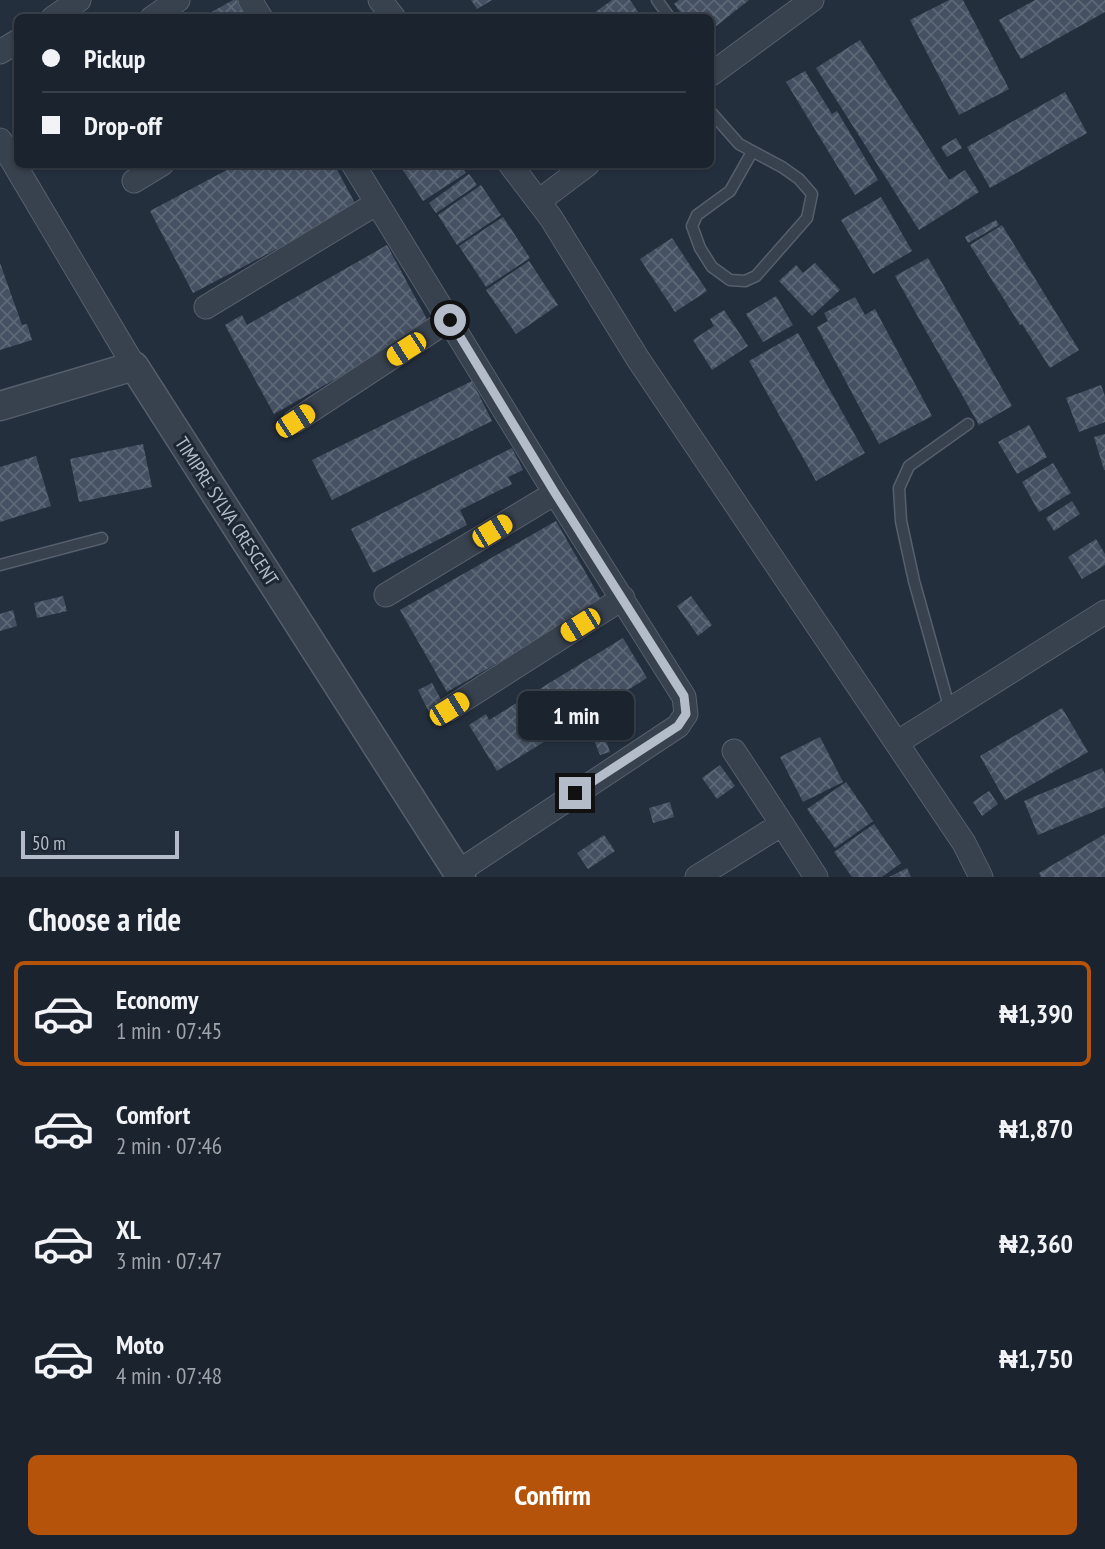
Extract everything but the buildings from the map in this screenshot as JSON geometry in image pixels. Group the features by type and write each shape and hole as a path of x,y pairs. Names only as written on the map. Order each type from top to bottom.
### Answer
{"street":[{"path":"58,14 79,0"},
{"path":"158,14 178,0"},
{"path":"380,0 391,14"},
{"path":"714,72 812,0"},
{"name":"TIMIPRE SYLVA CRESCENT","path":"0,140 14,164"},
{"name":"TIMIPRE SYLVA CRESCENT","path":"17,168 134,366 459,875"},
{"path":"134,181 155,168"},
{"path":"355,168 555,493 684,696 686,714 678,726 459,875"},
{"path":"513,168 539,201 638,359 898,742 964,843 981,877"},
{"path":"539,201 583,168"},
{"path":"206,307 377,203"},
{"path":"295,421 450,320"},
{"path":"0,406 134,366"},
{"path":"386,595 555,493"},
{"path":"449,709 623,598"},
{"path":"898,742 1105,612"},
{"path":"734,751 816,877"},
{"path":"697,877 782,824"}],"lane":[{"path":"714,116 739,144 782,167 799,179 812,194 807,218 757,276 745,281 730,280 712,267 700,248 692,226 697,215 730,191 752,152"},
{"path":"950,710 914,581 901,521 899,488 909,466 968,425"},
{"path":"0,565 102,538"}],"route":[{"path":"450,320 555,493 684,696 686,714 678,726 575,793"}]}
